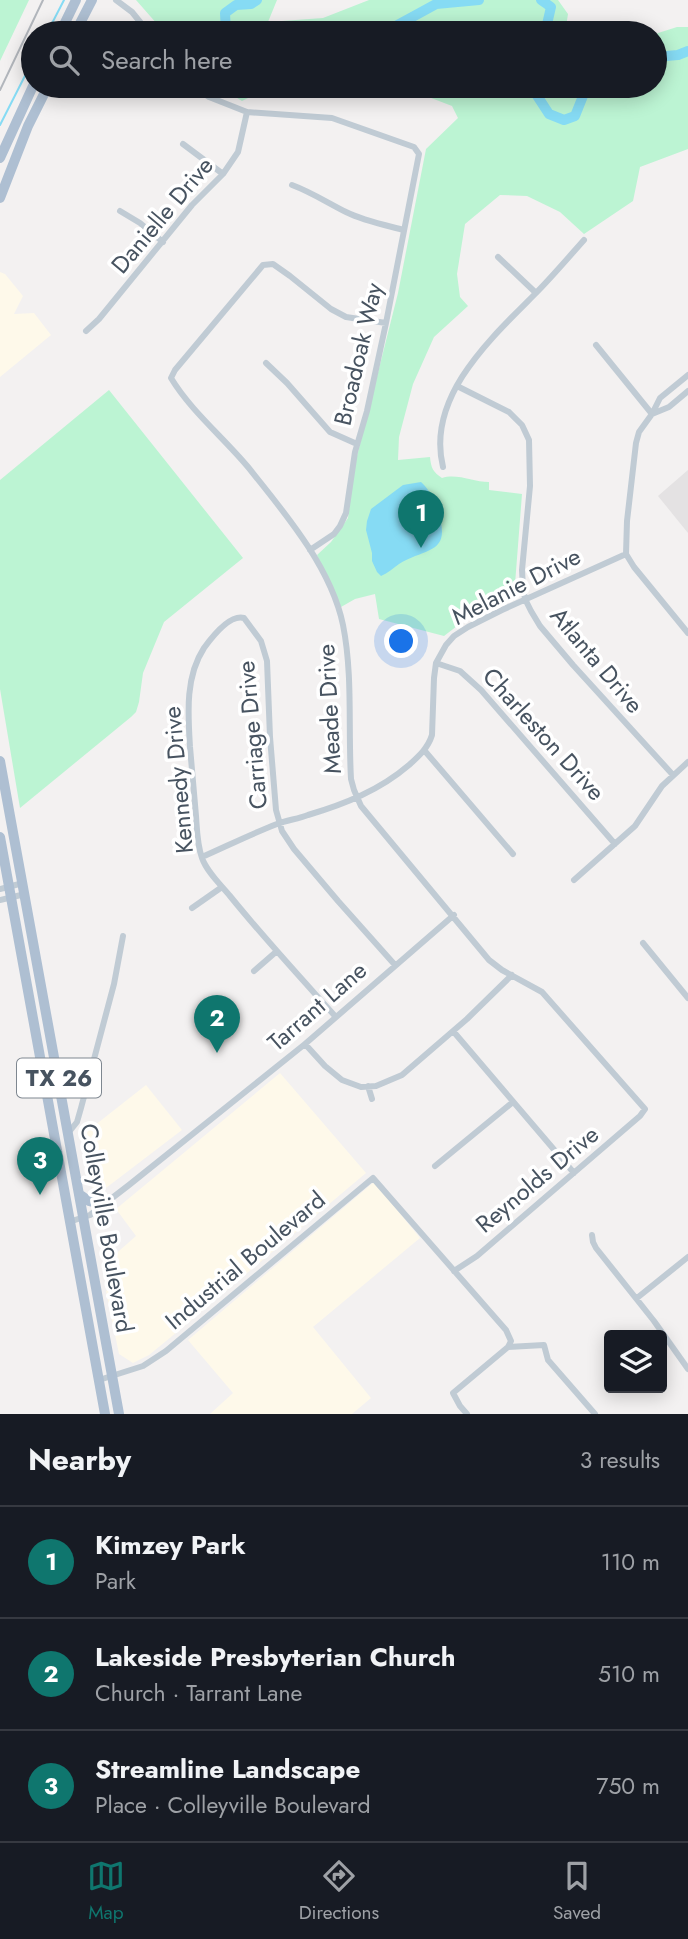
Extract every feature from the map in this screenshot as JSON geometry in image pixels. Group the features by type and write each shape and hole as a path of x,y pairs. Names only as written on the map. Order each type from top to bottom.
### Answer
{"main road":[{"path":"66,21 76,0"},
{"path":"81,21 92,0"},
{"path":"0,158 28,98"},
{"path":"0,198 29,123 42,98"},
{"name":"Colleyville Boulevard","path":"0,761 119,1414"},
{"name":"Colleyville Boulevard","path":"0,837 7,891 105,1414"},
{"path":"79,1194 89,1201 104,1205"}],"street":[{"path":"116,0 139,21"},
{"path":"212,98 247,112"},
{"name":"Broadoak Way","path":"247,112 332,118 414,147 418,152 386,323 357,444 351,489 343,519 334,534 310,550"},
{"name":"Danielle Drive","path":"86,331 99,319 192,205 223,174 238,152 247,112"},
{"path":"183,144 223,174"},
{"path":"292,185 347,213 404,230"},
{"path":"120,211 139,222 163,242"},
{"path":"443,467 439,442 444,416 457,386 477,355 584,240"},
{"path":"498,257 536,293"},
{"name":"Meade Drive","path":"386,323 346,317 317,299 273,264 268,264 260,267 171,378 248,468 310,550 332,586 344,628 351,779 361,806 489,960 542,992 643,1105 643,1112"},
{"path":"596,345 652,414"},
{"path":"266,363 330,432 357,444"},
{"path":"688,375 660,398 639,432 627,521 626,554 688,633"},
{"name":"Atlanta Drive","path":"457,386 509,412 522,425 529,440 530,486 522,570 525,599 541,626 573,665 673,775"},
{"path":"652,414 669,407 688,391"},
{"name":"Melanie Drive","path":"436,663 454,636 468,627 626,554"},
{"name":"Carriage Drive","path":"198,661 208,643 227,623 237,617 244,618 261,641 267,661 276,810 282,831 294,849 395,965"},
{"name":"Kennedy Drive","path":"198,661 190,687 189,726 198,842 206,868 335,1016"},
{"path":"202,857 280,823 357,798 400,773 430,742 436,663"},
{"name":"Charleston Drive","path":"436,663 460,671 481,690 615,844"},
{"path":"424,750 513,854"},
{"path":"574,880 635,826 654,796 688,762"},
{"path":"192,908 222,887"},
{"path":"0,900 7,891 24,889"},
{"path":"7,891 24,889"},
{"name":"Tarrant Lane","path":"69,1222 90,1215 104,1205 305,1044 454,915"},
{"path":"69,1132 81,1108 114,984 123,936"},
{"path":"643,943 688,998"},
{"path":"254,971 277,951"},
{"path":"305,1044 334,1074 353,1084 369,1086 386,1083 401,1075 453,1031 512,975"},
{"path":"453,1031 574,1173"},
{"path":"369,1086 372,1100"},
{"path":"435,1166 513,1102"},
{"name":"Reynolds Drive","path":"454,1271 477,1256 643,1112"},
{"name":"Industrial Boulevard","path":"99,1380 142,1366 166,1352 373,1178 454,1271"},
{"path":"592,1235 596,1248 637,1298 688,1369"},
{"path":"637,1298 688,1257"},
{"path":"454,1271 506,1330 511,1341 508,1347 453,1393 467,1414"},
{"path":"508,1347 544,1345 548,1360 595,1414"}],"shaded area":[{"path":"0,272 5,274 23,296 14,314 34,313 51,335 0,377"},
{"path":"688,470 688,533 658,496"},
{"path":"280,1073 366,1173 149,1355 133,1363 119,1354 106,1291 111,1287 103,1265 136,1236 116,1209"},
{"path":"146,1085 182,1130 102,1191 93,1191 85,1133"},
{"path":"374,1182 420,1238 313,1327 371,1398 352,1414 210,1414 233,1393 188,1340"}],"green space":[{"path":"0,0 29,0 0,61"},
{"path":"136,0 277,0 268,21 154,21"},
{"path":"369,0 558,0 568,14 567,21 282,21 323,18"},
{"path":"688,27 688,149 640,167 633,201 584,234 560,212 527,196 500,195 465,224 457,274 460,297 468,306 434,337 413,384 399,437 398,460 430,457 433,469 442,478 489,482 489,490 522,494 514,597 461,623 444,636 379,619 375,594 355,599 341,607 317,555 331,542 348,518 354,468 398,293 426,149 458,118 452,106 431,98 667,98 667,30"},
{"path":"109,390 243,558 164,622 143,673 136,712 20,808 0,689 0,480"}],"water":[{"path":"421,482 438,511 442,535 439,543 381,576 372,561 366,530 371,509 403,485"}],"waterway":[{"path":"53,21 64,0"},
{"path":"225,21 225,13 236,5 251,4 257,0"},
{"path":"405,21 436,4 479,0"},
{"path":"541,0 551,7 548,21"},
{"path":"667,56 688,51"},
{"path":"0,125 21,84"},
{"path":"539,98 549,114 564,120 575,116 582,98"}],"railway":[{"path":"33,21 43,0"},
{"path":"0,90 21,46"}],"place":[{"name":"Kimzey Park","path":"421,548"},
{"name":"Lakeside Presbyterian Church","path":"217,1053"},
{"name":"Streamline Landscape","path":"40,1195"}]}
